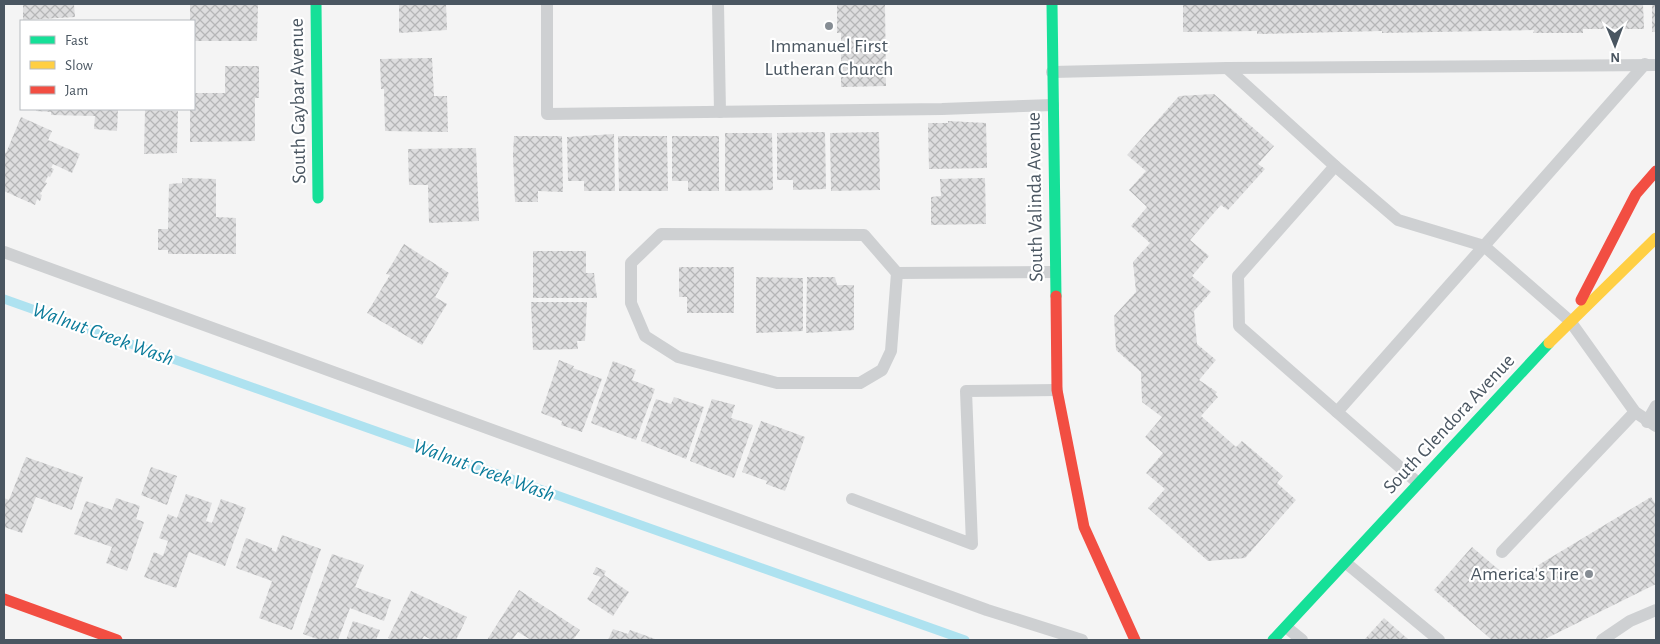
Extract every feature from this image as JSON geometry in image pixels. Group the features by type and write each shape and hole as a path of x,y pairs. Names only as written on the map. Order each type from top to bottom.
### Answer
{"street":[{"name":"South Gaybar Avenue","path":"316,4 318,198"},
{"name":"South Valinda Avenue","path":"1052,4 1057,390 1084,526 1134,640"},
{"path":"1570,322 1636,194 1656,171"},
{"name":"South Glendora Avenue","path":"1273,640 1570,322 1656,238"},
{"path":"4,599 117,640"}],"lane":[{"path":"547,4 547,114 1052,105"},
{"path":"718,4 720,112"},
{"path":"1052,72 1227,68 1651,65"},
{"path":"1337,412 1484,246 1651,65"},
{"path":"1227,68 1398,220 1484,246 1570,322 1635,412 1652,424 1656,406"},
{"path":"1335,166 1238,276 1239,326 1418,483"},
{"path":"897,273 891,351 882,370 860,383 777,383 678,357 645,336 632,303 631,263 661,234 864,235 897,273 1055,272"},
{"path":"4,252 988,610 1082,640"},
{"path":"852,499 972,544 966,391 1057,390"},
{"path":"1502,552 1635,412"},
{"path":"1346,563 1439,640"},
{"path":"1602,640 1630,621 1656,610"},
{"path":"1286,627 1302,640"}],"building":[{"path":"23,4 74,4 75,17 23,20"},
{"path":"190,4 258,5 257,41 195,41 195,20 190,20"},
{"path":"399,4 446,4 447,30 399,33"},
{"path":"837,4 885,4 886,86 841,87 841,33 837,33"},
{"path":"1183,4 1643,4 1644,29 1583,29 1583,33 1533,33 1534,30 1257,34 1257,31 1183,32"},
{"path":"1652,4 1656,4 1656,32 1652,32"},
{"path":"432,58 434,96 447,96 448,132 385,131 384,89 381,89 380,59"},
{"path":"225,66 259,66 259,98 255,98 255,141 190,142 190,110 195,110 195,93 225,93"},
{"path":"1214,94 1274,146 1258,164 1265,169 1228,210 1221,205 1190,240 1209,256 1192,276 1211,292 1194,311 1197,344 1216,360 1199,380 1217,392 1215,394 1218,397 1201,416 1236,447 1242,441 1283,476 1277,483 1296,500 1245,558 1208,561 1148,508 1165,489 1146,473 1163,453 1145,437 1162,417 1142,402 1141,372 1116,350 1114,316 1136,292 1133,262 1150,243 1131,226 1147,207 1129,190 1146,171 1127,155 1179,96"},
{"path":"118,110 117,131 94,129 95,116 51,115 51,112 36,111"},
{"path":"145,110 178,111 177,153 144,154"},
{"path":"21,117 52,131 48,140 80,154 72,173 53,164 51,168 54,169 45,182 47,183 40,194 42,195 40,201 37,199 35,205 4,191 4,152 6,153"},
{"path":"948,121 986,123 987,168 929,169 928,123 948,123"},
{"path":"825,132 826,189 793,190 793,180 777,180 777,133"},
{"path":"879,132 880,190 831,191 830,133"},
{"path":"725,133 772,133 773,190 725,191"},
{"path":"614,134 615,191 584,191 584,181 568,181 567,137"},
{"path":"514,136 562,136 563,192 538,191 538,202 515,202"},
{"path":"618,136 667,136 668,191 619,191"},
{"path":"672,136 719,136 719,191 688,191 688,181 672,181"},
{"path":"476,148 479,221 429,223 428,185 409,185 408,149"},
{"path":"182,178 216,179 216,217 236,218 236,254 168,254 168,250 158,250 158,229 168,229 169,184 182,183"},
{"path":"985,178 986,224 931,225 931,197 941,196 940,179"},
{"path":"404,244 449,273 435,297 447,304 422,345 367,313 390,275 386,274"},
{"path":"533,251 586,251 586,273 594,273 597,298 533,298"},
{"path":"679,267 734,267 734,313 687,313 687,297 679,297"},
{"path":"756,277 803,278 803,331 756,333"},
{"path":"807,277 835,277 837,285 854,285 854,330 806,333"},
{"path":"531,302 587,302 585,341 577,341 578,349 533,350"},
{"path":"559,360 574,366 573,368 602,379 582,432 561,425 562,421 541,413"},
{"path":"613,361 636,370 632,380 655,389 636,440 591,423"},
{"path":"674,397 704,407 686,459 641,441 656,399 671,404"},
{"path":"712,399 735,405 731,418 753,425 734,478 690,461"},
{"path":"761,421 805,437 785,491 766,484 767,481 742,472"},
{"path":"26,457 83,477 72,510 36,497 22,533 4,527 4,498 9,500"},
{"path":"151,467 177,476 167,505 141,495"},
{"path":"186,494 212,503 206,521 212,523 221,499 246,508 225,566 189,552 176,588 144,577 154,552 163,556 168,541 159,538 168,514 177,518"},
{"name":"America's Tire","path":"1651,497 1656,505 1656,584 1543,640 1492,640 1434,590 1472,547 1512,581"},
{"path":"116,498 140,506 136,519 144,522 127,571 106,563 112,547 74,534 86,501 112,510"},
{"path":"282,535 321,549 292,630 259,618 272,581 236,568 246,538 272,548 276,552"},
{"path":"332,554 364,565 355,587 391,600 384,621 350,608 338,640 320,640 303,634"},
{"path":"596,567 606,571 604,575 629,592 613,616 587,599 601,577 593,574"},
{"path":"519,590 580,630 573,640 531,640 518,632 512,640 487,640"},
{"path":"411,591 467,617 456,640 432,640 424,636 422,640 393,640 388,638"},
{"path":"1384,618 1409,640 1364,640"},
{"path":"353,621 380,630 376,640 346,640"},
{"path":"613,629 628,634 630,630 658,640 608,640"}],"waterway":[{"name":"Walnut Creek Wash","path":"4,299 965,640"}],"traffic: fast":[{"path":"316,4 318,198"},
{"path":"1052,4 1056,296"},
{"path":"1273,640 1549,343"}],"traffic: slow":[{"path":"1549,343 1656,238"}],"traffic: jam":[{"path":"1581,300 1636,194 1656,171"},
{"path":"1056,296 1057,390 1084,527 1135,640"},
{"path":"4,599 117,640"}],"place":[{"name":"Immanuel First Lutheran Church","path":"829,26"},
{"name":"America's Tire","path":"1589,574"}]}
